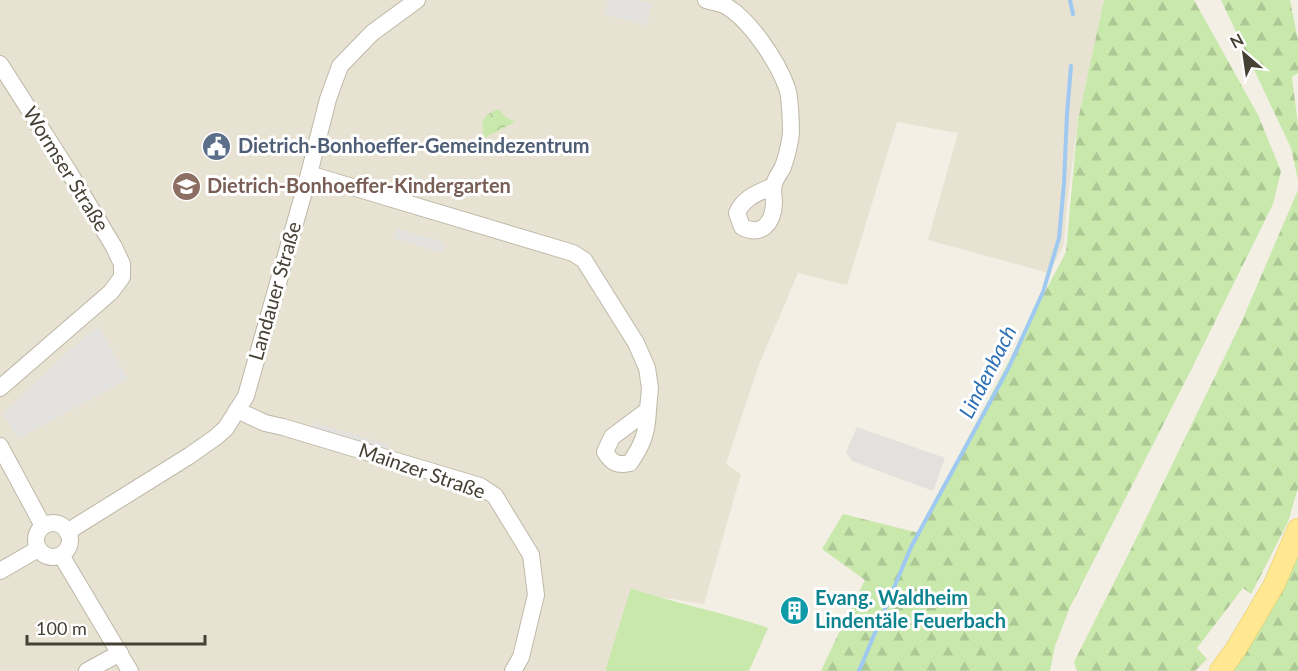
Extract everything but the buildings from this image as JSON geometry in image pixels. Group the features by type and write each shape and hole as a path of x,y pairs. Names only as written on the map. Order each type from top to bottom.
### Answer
{"main road":[{"path":"1220,671 1236,649 1274,585 1298,529"}],"street":[{"name":"Landauer Straße","path":"67,532 189,456 226,428 246,396 328,99 340,66 372,33 417,0"},
{"path":"706,0 723,4 749,25 769,52 788,89 791,133 783,166 773,186"},
{"name":"Wormser Straße","path":"0,64 64,165 122,264 122,277 111,291 0,388"},
{"path":"309,174 567,251 584,260 636,343 647,368 651,388 648,410"},
{"name":"Mainzer Straße","path":"237,410 265,423 480,486 495,496 531,555 536,595 521,657 513,671"},
{"path":"0,446 43,526"},
{"path":"56,524 63,526 67,532 69,544 61,555 48,557 38,549 36,537 43,526 56,524"},
{"path":"0,570 38,549"},
{"path":"61,555 130,671"},
{"path":"87,671 120,653"}],"shaded area":[{"path":"0,0 1104,0 1078,120 1064,244 1049,273 928,240 958,133 897,122 847,285 798,273 758,367 726,464 741,474 704,604 654,596 632,588 605,671 0,671"},
{"path":"608,0 639,0 652,4 646,26 604,14"},
{"path":"396,228 445,243 441,253 394,238"},
{"path":"99,327 128,379 18,439 3,413 89,332"},
{"path":"313,422 389,445 386,454 310,431"},
{"path":"857,427 945,458 933,491 852,461 846,452"}],"green space":[{"path":"1104,0 1194,0 1258,115 1281,171 1273,204 1070,607 1055,646 1050,671 821,671 865,580 822,549 843,514 919,533 1066,252 1078,120"},
{"path":"1221,0 1290,0 1298,40 1298,73 1292,77 1298,125 1298,180 1291,148"},
{"path":"498,109 515,122 484,138 482,124 486,115"},
{"path":"1298,190 1298,488 1288,522 1251,594 1243,588 1197,648 1207,659 1195,671 1077,671 1074,662 1241,323"},
{"path":"1298,557 1298,671 1227,671 1288,578"},
{"path":"631,588 768,628 749,671 605,671"}],"waterway":[{"name":"Lindenbach","path":"1070,0 1073,14"},
{"name":"Lindenbach","path":"859,671 911,547 1008,369 1043,292 1059,238 1071,66"}],"place":[{"name":"Dietrich-Bonhoeffer-Gemeindezentrum","path":"217,146"},
{"name":"Dietrich-Bonhoeffer-Kindergarten","path":"186,186"},
{"name":"Evang. Waldheim Lindentäle Feuerbach","path":"794,610"}]}
